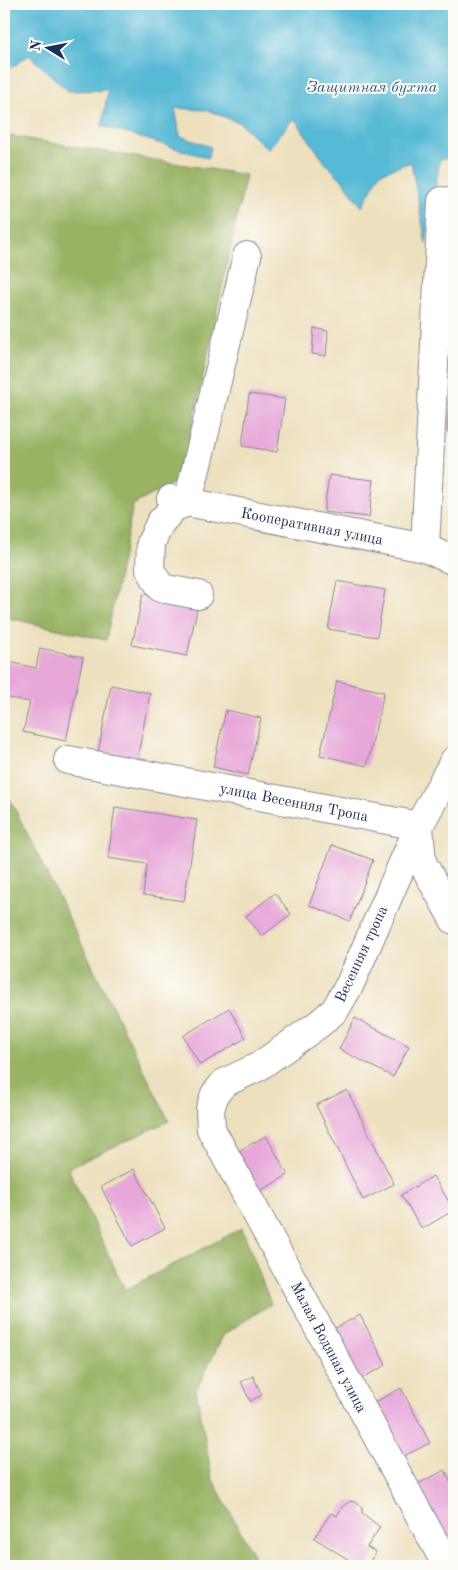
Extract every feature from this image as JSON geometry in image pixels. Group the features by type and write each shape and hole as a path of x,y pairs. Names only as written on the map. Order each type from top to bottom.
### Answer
{"street":[{"path":"425,548 442,201"},
{"path":"198,595 161,588 150,568 152,543 160,524 178,500 247,256"},
{"name":"Кооперативная улица","path":"178,500 425,548 454,561"},
{"name":"улица Весенняя Тропа","path":"68,760 419,826"},
{"name":"Весенняя тропа","path":"211,1129 210,1109 215,1094 224,1083 258,1067 319,1024 335,1010 350,984 419,826 454,761"},
{"path":"419,826 422,862 454,920"},
{"name":"Малая Водяная улица","path":"211,1129 447,1566"}],"green space":[{"path":"4,135 246,175 181,479 133,505 106,640 4,617"},
{"path":"4,787 169,1121 68,1168 125,1290 242,1228 271,1304 224,1334 196,1390 212,1478 259,1566 4,1566"}],"water":[{"name":"Защитная бухта","path":"4,4 454,4 454,158 440,159 426,243 411,162 380,173 362,207 344,182 326,164 294,118 268,149 240,123 207,110 175,108 180,136 211,147 208,158 102,126 108,90 68,91 29,55 4,73"}],"building":[{"path":"314,328 328,331 326,356 312,354"},
{"path":"249,394 285,399 277,452 242,446"},
{"path":"449,401 454,401 454,432 447,432"},
{"path":"329,475 374,480 369,517 324,512"},
{"path":"337,581 385,590 377,637 328,629"},
{"path":"143,594 198,605 187,656 132,645"},
{"path":"40,648 83,657 66,741 23,732 30,702 4,697 4,661 36,668"},
{"path":"337,681 384,692 367,766 320,755"},
{"path":"111,685 150,693 137,760 98,753"},
{"path":"226,710 261,718 248,775 213,767"},
{"path":"115,807 197,820 184,901 143,895 147,864 108,858"},
{"path":"332,845 373,860 350,921 309,905"},
{"path":"275,893 291,914 262,936 246,916"},
{"path":"229,1008 246,1038 200,1065 183,1036"},
{"path":"355,1018 409,1046 393,1077 339,1049"},
{"path":"347,1090 394,1184 363,1200 316,1105"},
{"path":"266,1136 288,1175 255,1194 233,1154"},
{"path":"134,1169 165,1228 132,1246 101,1187"},
{"path":"433,1176 454,1210 422,1229 401,1195"},
{"path":"360,1315 386,1365 355,1382 328,1332"},
{"path":"253,1376 262,1395 250,1401 241,1382"},
{"path":"401,1388 430,1443 396,1460 368,1406"},
{"path":"445,1470 454,1489 454,1541 442,1547 412,1487"},
{"path":"350,1501 358,1503 362,1508 362,1513 380,1527 367,1547 376,1552 367,1566 359,1566 314,1538 331,1513 337,1516 342,1507"}]}
